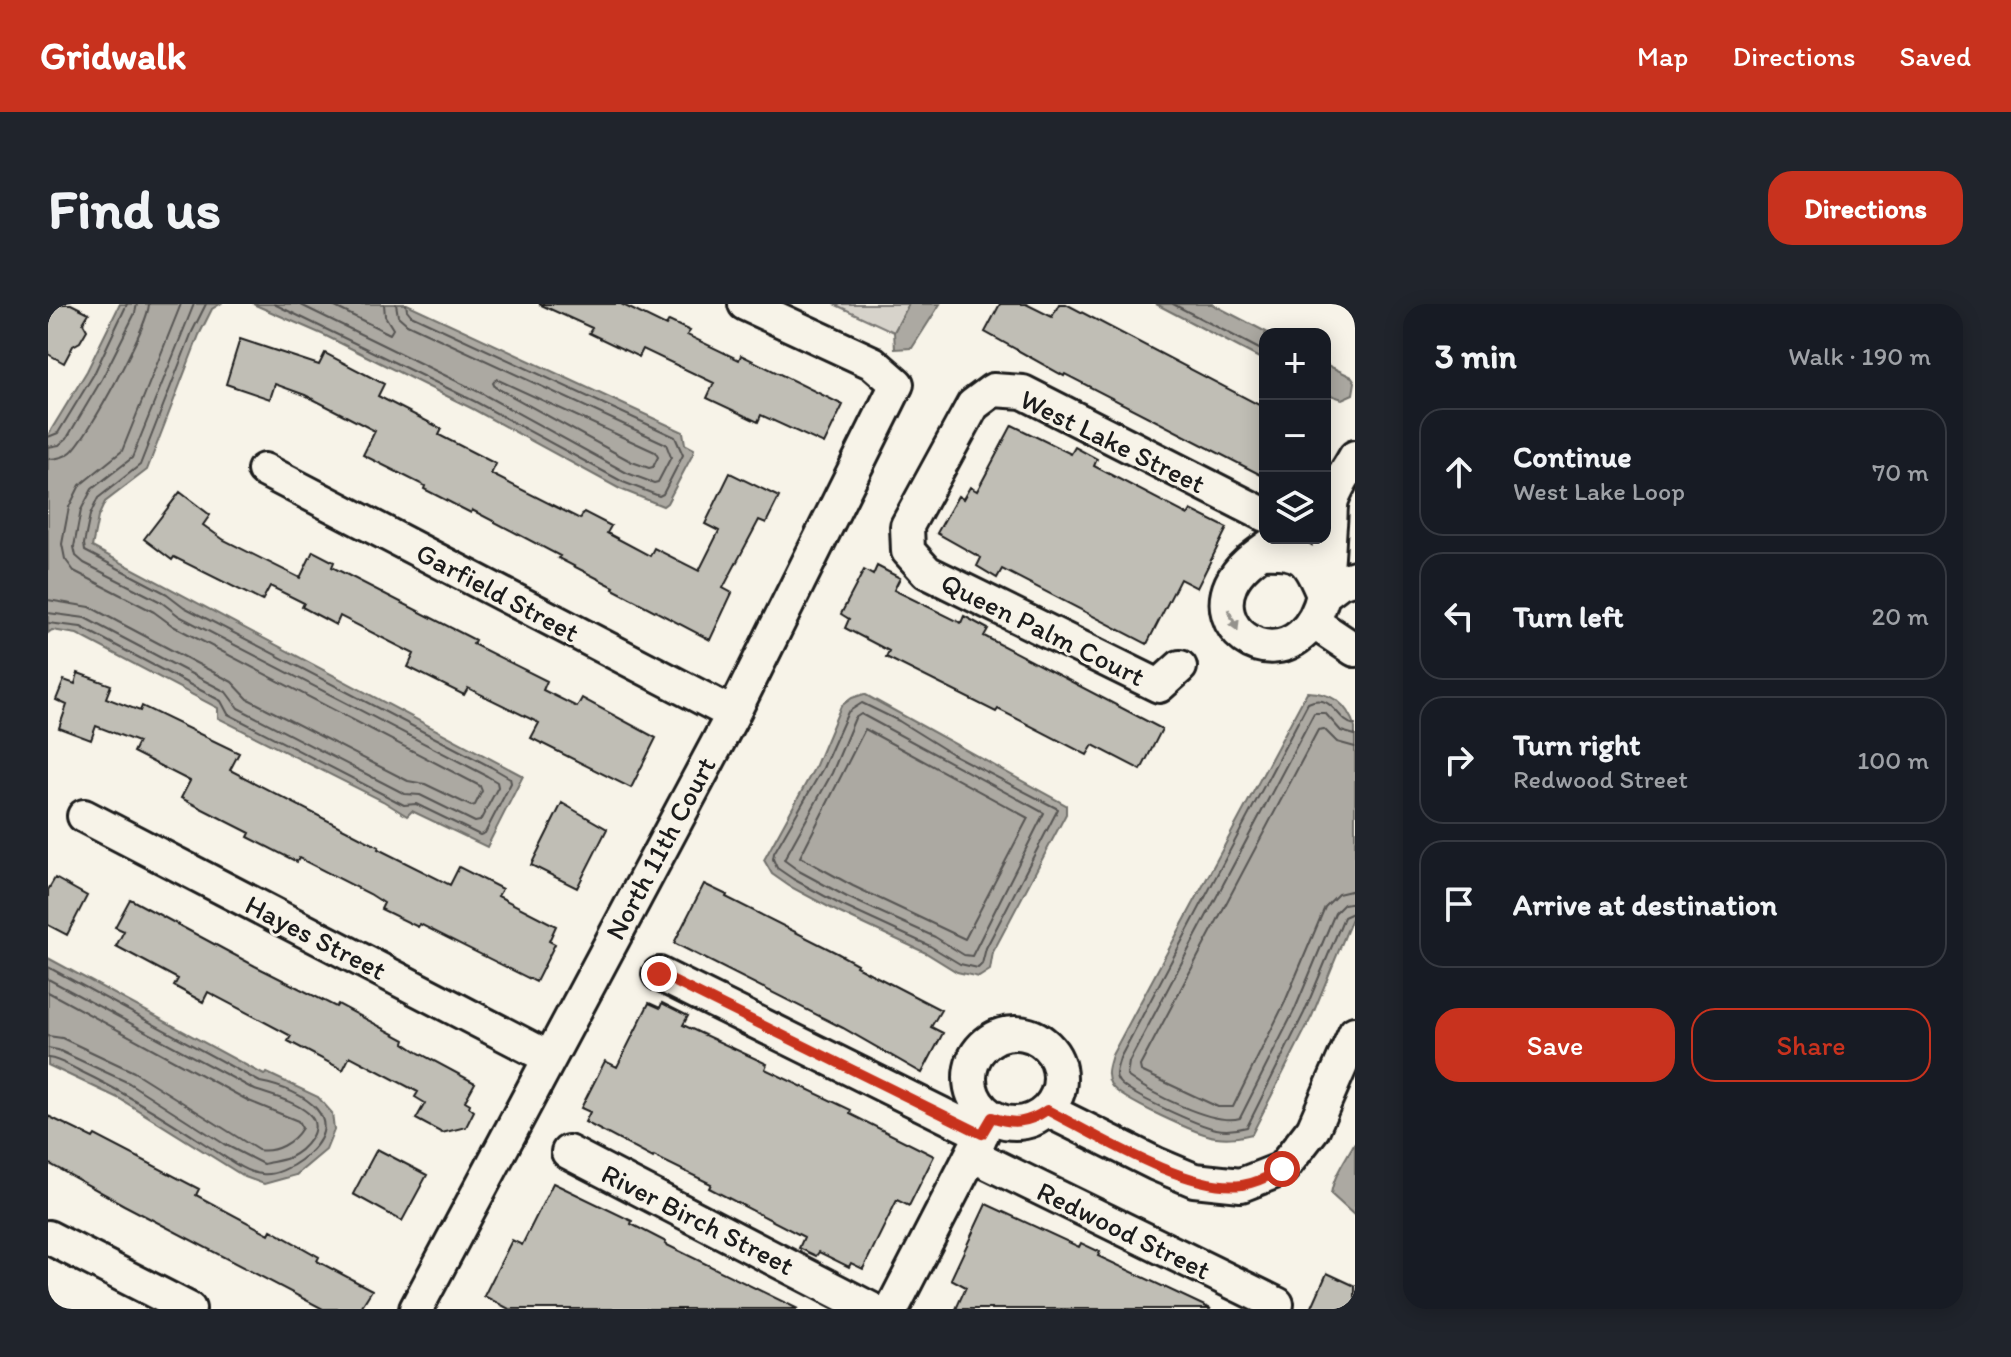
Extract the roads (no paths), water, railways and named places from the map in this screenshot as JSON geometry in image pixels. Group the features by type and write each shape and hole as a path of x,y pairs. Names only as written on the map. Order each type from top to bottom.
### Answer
{"street":[{"name":"North 11th Court","path":"416,1309 733,714 897,384 873,363 745,304"},
{"name":"West Lake Street","path":"908,551 907,526 973,405 993,390 1023,392 1259,512"},
{"path":"1331,498 1355,457"},
{"name":"Garfield Street","path":"264,470 733,714"},
{"name":"West Lake Street","path":"1232,498 1262,551"},
{"path":"1318,608 1331,549"},
{"name":"Queen Palm Court","path":"908,551 927,572 1159,686 1180,667"},
{"path":"1355,577 1340,582 1318,608 1301,636 1286,644 1265,648 1249,642 1235,629 1226,599 1230,585 1262,551 1282,551 1300,556 1313,571 1318,608 1355,650"},
{"name":"Hayes Street","path":"84,816 548,1057"},
{"name":"Redwood Street","path":"659,974 982,1135 1276,1307"},
{"path":"892,1309 982,1135 979,1105 971,1089 970,1072 975,1055 986,1042 1002,1034 1019,1032 1036,1037 1056,1057 1060,1085 1055,1099 1047,1110 1034,1119 1006,1122 982,1135"},
{"path":"1047,1110 1194,1180 1241,1185 1282,1169 1313,1129 1355,1033"},
{"name":"River Birch Street","path":"568,1152 871,1309"},
{"path":"48,1237 189,1309"}],"water":[{"path":"120,304 220,304 212,309 199,335 147,470 105,502 98,517 92,547 523,776 487,847 412,811 407,816 218,718 218,708 77,634 52,630 48,633 48,435 87,371"},
{"path":"253,304 407,304 683,432 685,444 694,449 693,454 663,506 620,489 473,409 324,335"},
{"path":"909,304 940,304 912,348 895,349 894,332"},
{"path":"1156,304 1212,304 1259,328 1259,358"},
{"path":"1331,367 1352,377 1355,382 1353,394 1342,399 1331,395"},
{"path":"1307,692 1338,701 1348,712 1355,728 1355,911 1312,1016 1252,1134 1216,1137 1177,1123 1128,1099 1111,1085 1109,1067 1112,1055"},
{"path":"864,694 1066,805 1066,814 993,952 990,970 979,977 957,972 926,953 789,886 772,874 764,860 816,765 841,706"},
{"path":"48,958 264,1075 267,1073 318,1097 332,1113 334,1130 326,1150 296,1175 264,1184 245,1177 120,1099 48,1065"},
{"path":"1355,1142 1355,1216 1331,1194 1338,1173"}]}
